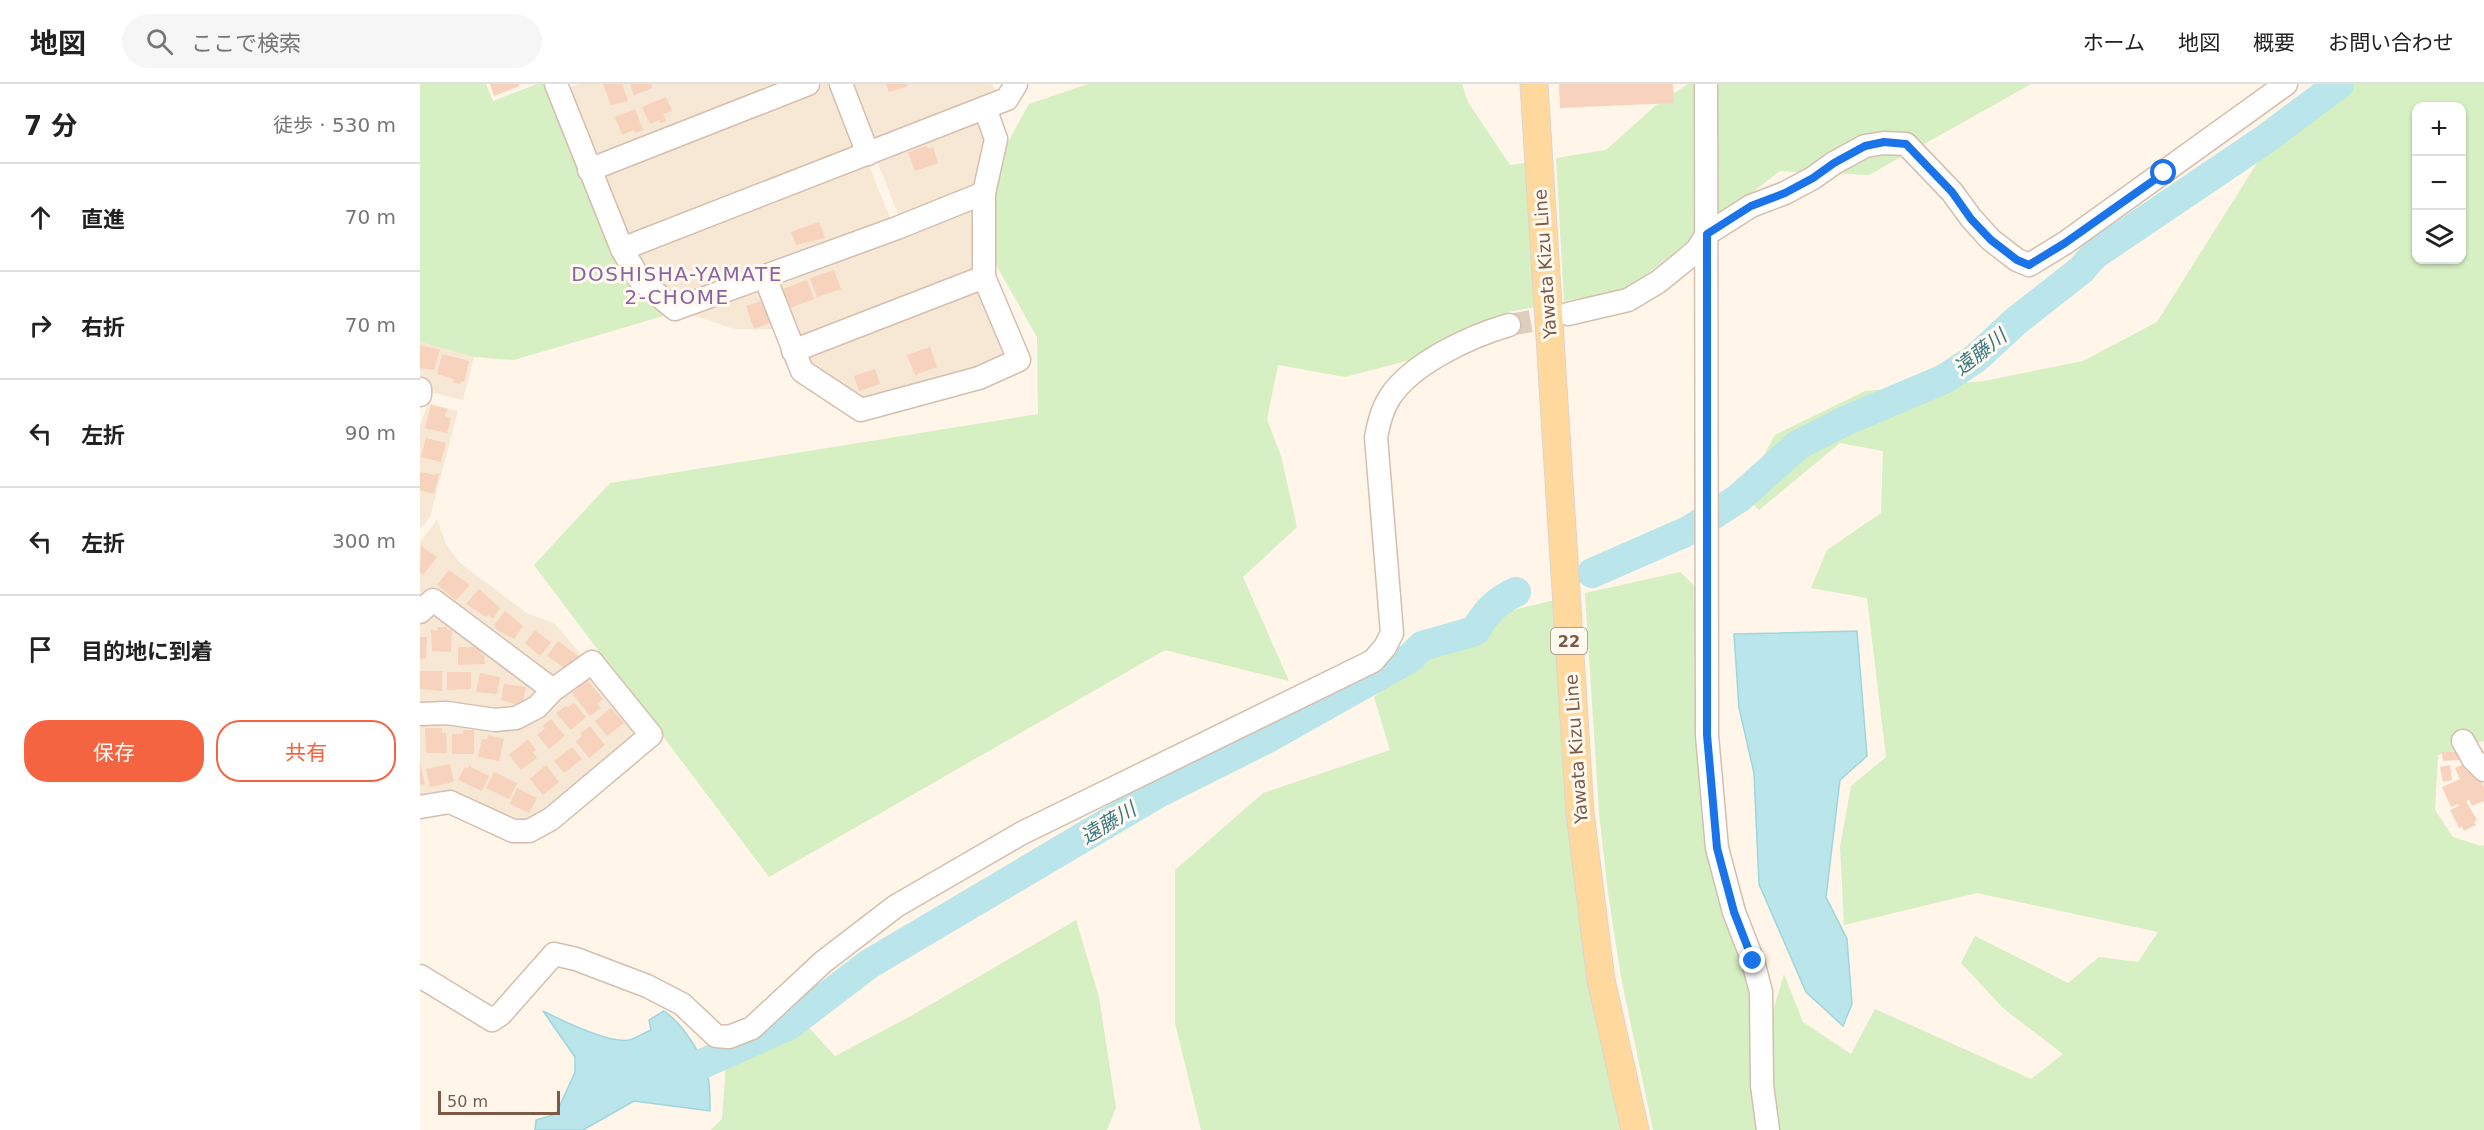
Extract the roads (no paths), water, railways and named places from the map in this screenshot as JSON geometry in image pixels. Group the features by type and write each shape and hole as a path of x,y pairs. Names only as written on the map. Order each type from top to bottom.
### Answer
{"main road":[{"name":"Yawata Kizu Line","path":"1527,84 1538,147"},
{"name":"Yawata Kizu Line","path":"1534,84 1580,813 1601,980 1635,1130"}],"street":[{"path":"589,170 808,84"},
{"path":"841,84 868,154"},
{"path":"622,249 1007,99 1016,84"},
{"path":"1706,84 1707,735 1717,848 1734,912 1753,961 1761,992 1762,1085 1768,1130"},
{"path":"1568,315 1628,300 1659,282 1697,250 1707,234 1751,206 1785,193 1865,146 1884,142 1906,144 1952,192 1971,219 1991,240 2017,260 2029,265 2065,243 2286,84"},
{"path":"560,85 589,170 622,249 640,280 675,309 984,193"},
{"path":"765,277 802,371 861,411 979,378 1019,360 984,277 984,193 996,139 985,108"},
{"path":"793,351 984,277"},
{"path":"420,976 492,1020 501,1014 554,954 647,986 682,1004 716,1035 729,1037 752,1028 823,962 896,906 1022,833 1373,661 1385,647 1392,633 1376,436 1380,417 1389,397 1406,377 1460,345 1486,332 1509,325"},
{"path":"420,389 420,395"},
{"path":"420,612 433,600 553,690"},
{"path":"420,714 447,713 505,720 526,714 537,707 553,690 592,662 651,735 551,819 529,831 513,831 450,802 420,807"},
{"path":"2463,741 2473,759 2484,770"}],"water":[{"path":"1857,631 1867,756 1840,780 1826,897 1847,939 1852,1004 1843,1026 1806,992 1759,884 1754,773 1739,708 1734,634"},
{"path":"543,1011 586,1030 610,1038 629,1040 651,1030 649,1020 664,1011 686,1033 703,1063 709,1082 710,1111 634,1101 583,1130 535,1130 536,1120 556,1114 575,1072 575,1057"}],"waterway":[{"name":"遠藤川","path":"1592,573 1688,531 1739,498 1798,445 1845,421 1944,379 1976,358 2016,321 2081,270 2094,255 2264,140 2339,84"},
{"name":"遠藤川","path":"702,1064 789,1025 869,964 1158,793 1268,738 1410,658 1422,646 1475,631 1492,608 1516,592"}],"tunnel":[{"path":"1509,325 1566,315"}],"district":[{"name":"DOSHISHA-YAMATE 2-CHOME","path":"677,286"}]}
